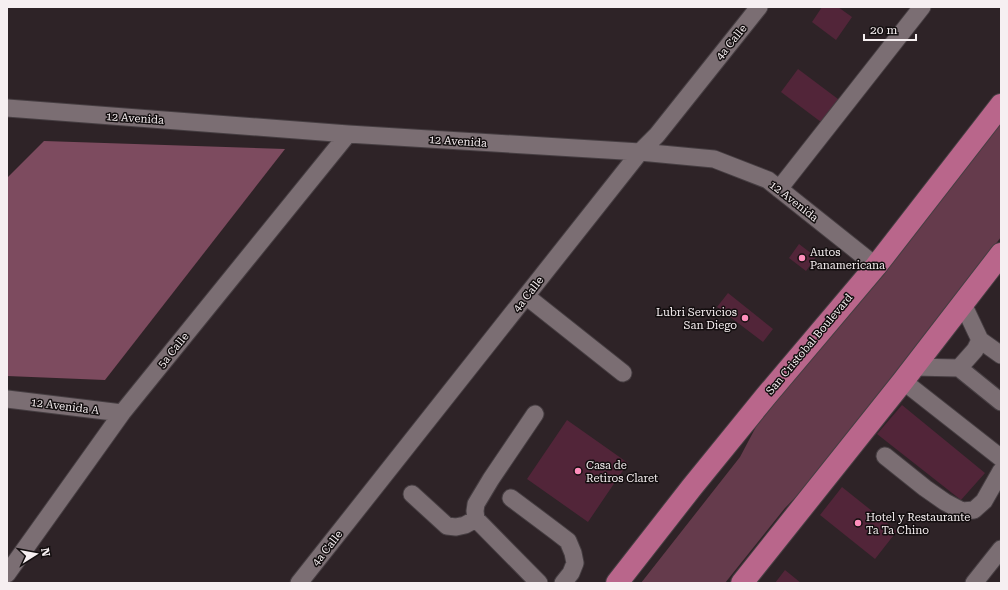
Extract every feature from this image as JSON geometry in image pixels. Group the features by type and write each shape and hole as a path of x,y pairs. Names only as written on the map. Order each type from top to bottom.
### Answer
{"main road":[{"name":"San Cristobal Boulevard","path":"617,583 766,396 876,266 1001,105"},
{"path":"742,583 1001,254"},
{"path":"632,583 740,446 766,396"},
{"path":"733,583 798,502 840,460"}],"street":[{"name":"4a Calle","path":"299,583 640,152 657,135 759,7"},
{"path":"779,189 922,7"},
{"name":"12 Avenida","path":"7,108 348,134 640,152 714,159 768,180 876,266"},
{"name":"5a Calle","path":"7,575 122,413 348,134"},
{"path":"526,296 623,373"},
{"path":"962,304 980,340 1001,355"},
{"path":"908,374 959,368 980,340"},
{"path":"959,368 1001,402"},
{"path":"908,374 1001,458"},
{"name":"12 Avenida A","path":"7,399 122,413"},
{"path":"534,414 491,479 476,504 475,511 476,519 539,583"},
{"path":"885,456 925,488 945,502 962,511 974,510 984,501 1001,471"},
{"path":"412,494 447,526 461,526 476,519"},
{"path":"511,498 568,541 575,563 563,583"},
{"path":"974,583 1001,549"},
{"path":"7,575 16,583"}],"shaded area":[{"path":"1001,117 1001,237 828,464 785,508 725,583 641,583 740,457 767,406"},
{"path":"44,141 285,149 105,380 7,376 7,178"}],"building":[{"path":"822,7 838,7 852,17 836,40 812,22"},
{"path":"798,69 842,102 825,125 781,92"},
{"name":"Autos Panamericana","path":"799,244 816,257 806,271 789,258"},
{"name":"Lubri Servicios San Diego","path":"728,293 773,329 763,342 717,307"},
{"path":"902,405 985,473 961,500 877,434"},
{"name":"Casa de Retiros Claret","path":"567,420 628,463 588,522 527,479"},
{"name":"Hotel y Restaurante Ta Ta Chino","path":"842,487 897,531 875,559 820,515"},
{"path":"785,570 801,583 775,583"}],"place":[{"name":"Autos Panamericana","path":"802,258"},
{"name":"Lubri Servicios San Diego","path":"745,318"},
{"name":"Casa de Retiros Claret","path":"578,471"},
{"name":"Hotel y Restaurante Ta Ta Chino","path":"858,523"}]}
